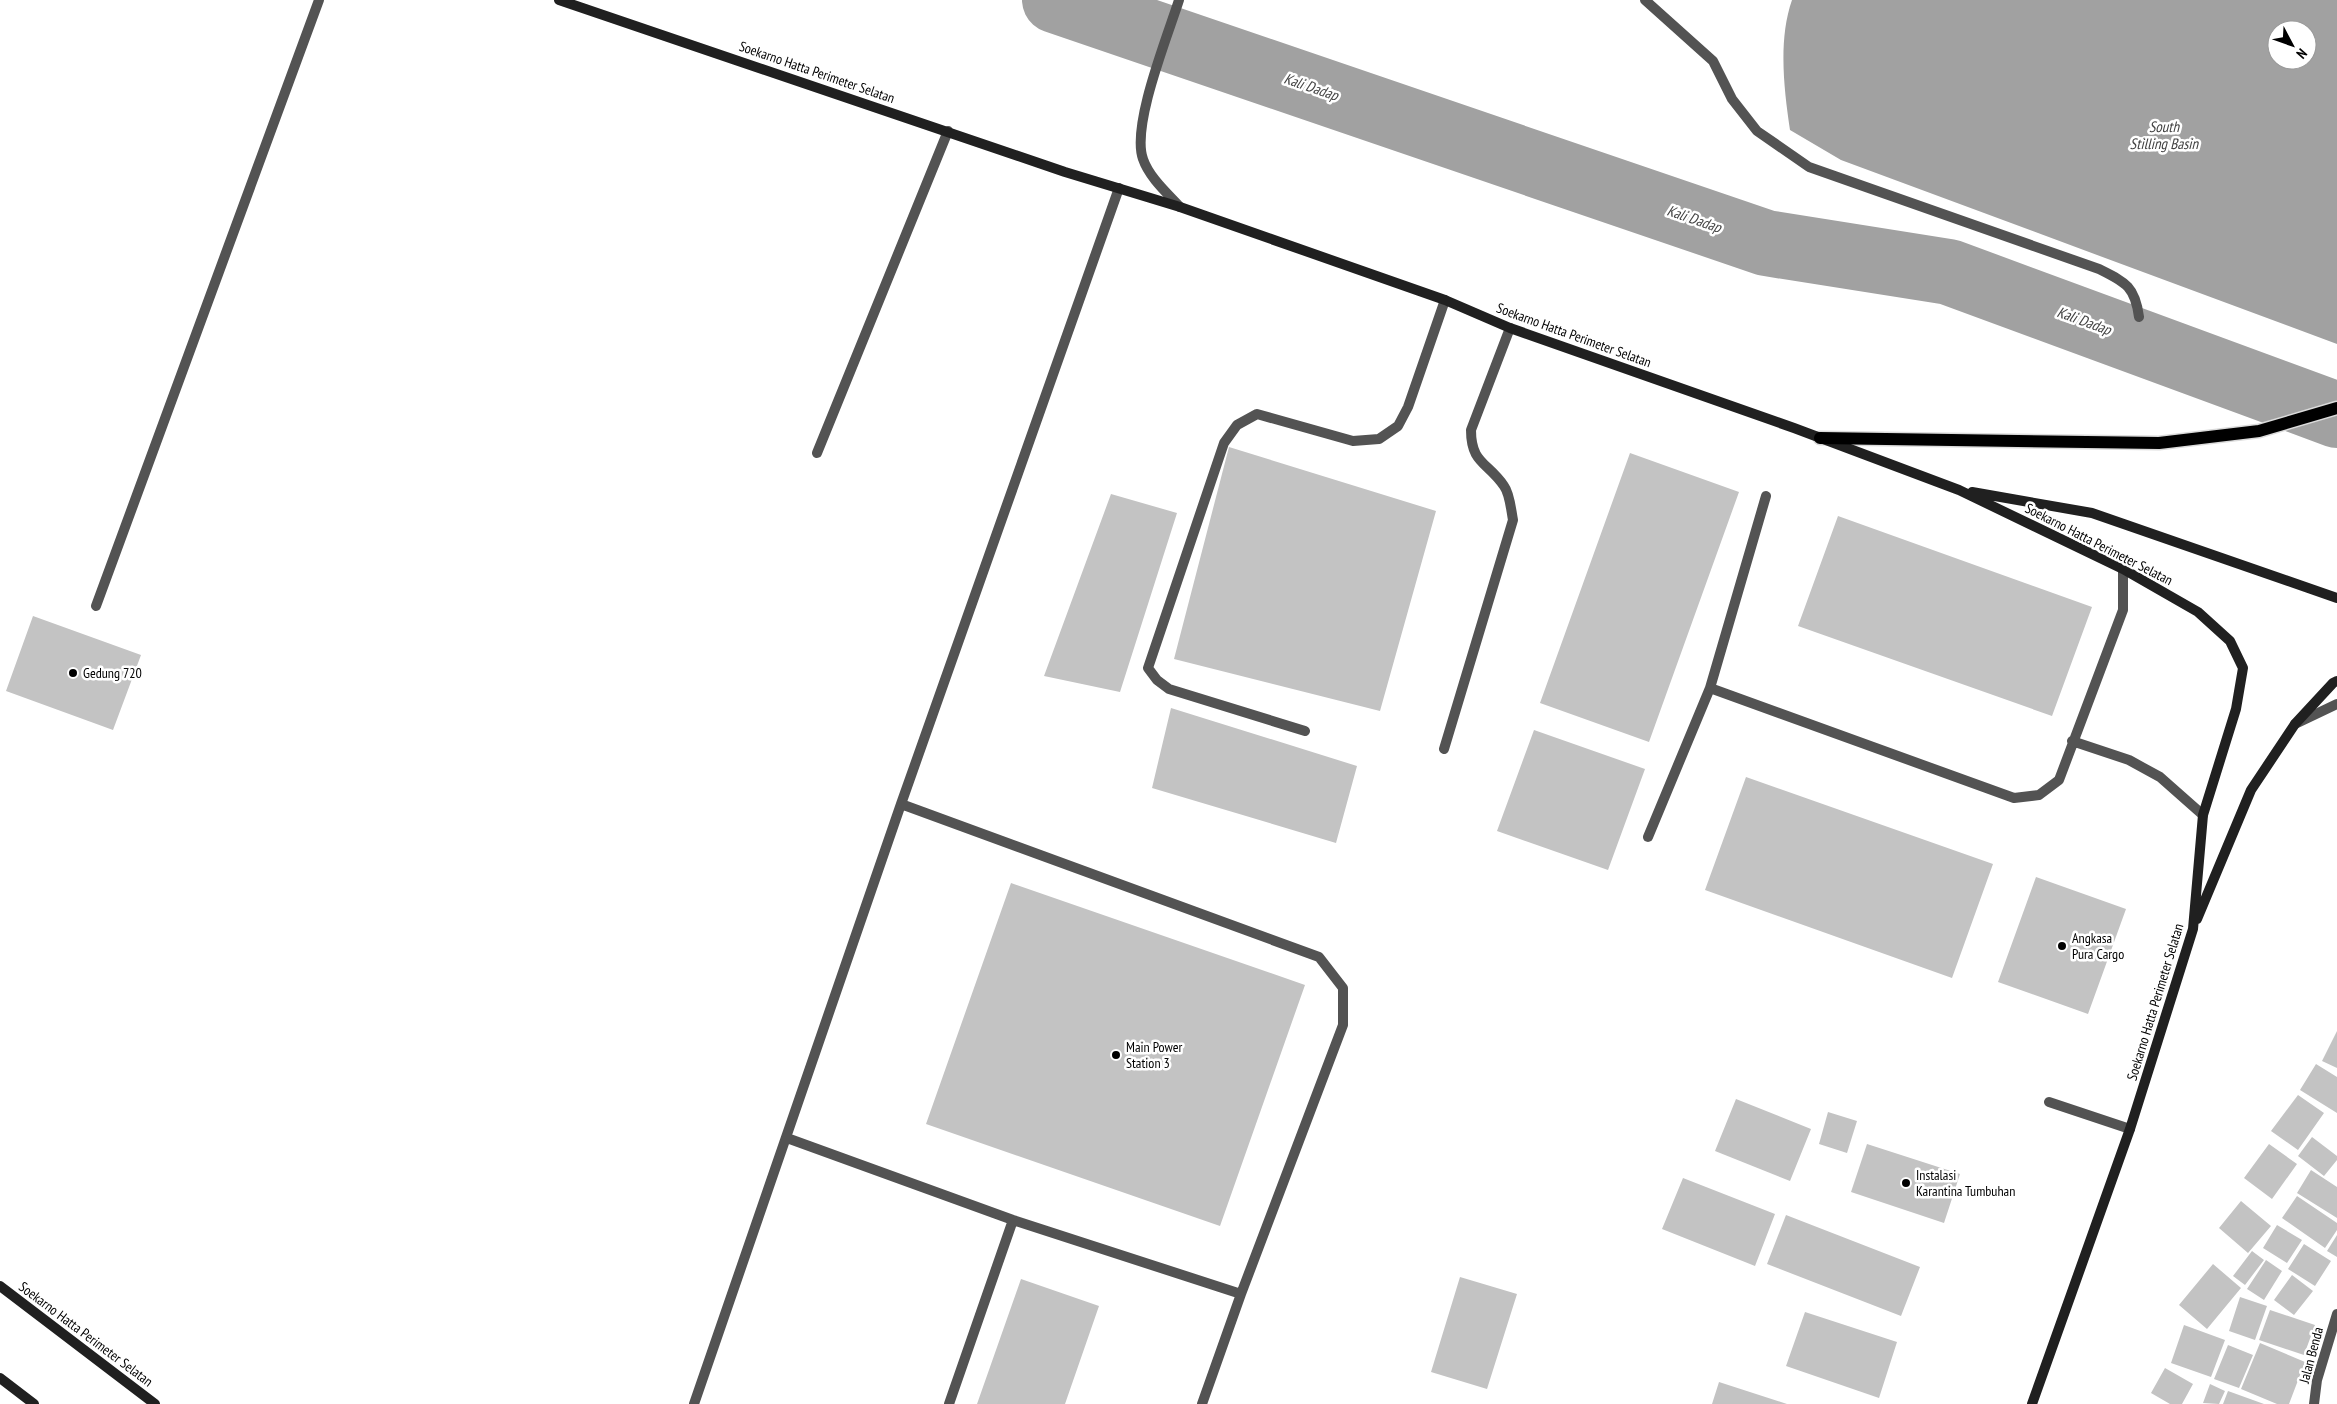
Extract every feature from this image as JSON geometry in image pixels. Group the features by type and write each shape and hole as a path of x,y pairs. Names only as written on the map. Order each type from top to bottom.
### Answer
{"main road":[{"name":"Soekarno Hatta Perimeter Selatan","path":"559,0 1065,172 1180,207 1445,300 1510,328 1820,438 1958,490 2123,569 2198,612 2230,641 2243,668 2236,709 2203,815 2193,929 2130,1129 2032,1404"},
{"path":"1820,438 2159,443 2259,431 2337,408"},
{"name":"Soekarno Hatta Perimeter Selatan","path":"1958,490 2092,513 2337,598"},
{"path":"2193,929 2251,790 2295,724 2333,682 2337,681"},
{"name":"Soekarno Hatta Perimeter Selatan","path":"0,1286 155,1404"},
{"path":"0,1378 34,1404"}],"street":[{"path":"96,606 319,0"},
{"path":"1180,0 1155,71 1141,128 1143,158 1158,183 1180,207"},
{"path":"1645,0 1713,61 1732,99 1756,131 1809,167 2099,269 2122,281 2137,298 2139,317"},
{"path":"817,453 948,131"},
{"path":"694,1404 901,804 1119,188"},
{"path":"1305,731 1169,689 1157,680 1148,668 1224,443 1237,425 1257,414 1354,441 1379,439 1398,426 1408,407 1445,300"},
{"path":"1444,749 1513,520 1506,487 1474,455 1470,430 1510,328"},
{"path":"1648,837 1710,688 1766,496"},
{"path":"1710,688 2014,798 2039,795 2059,780 2123,610 2123,569"},
{"path":"2295,724 2337,704"},
{"path":"2072,742 2129,760 2160,777 2203,815"},
{"path":"901,804 1320,957 1344,988 1343,1025 1241,1294 1202,1404"},
{"path":"2050,1102 2130,1129"},
{"path":"787,1138 1013,1220 1241,1294"},
{"path":"949,1404 1013,1220"},
{"name":"Jalan Benda","path":"2314,1404 2317,1380 2337,1314"}],"water":[{"name":"South Stilling Basin","path":"1792,0 2337,0 2337,344 1841,160 1790,130 1784,65 1785,31"}],"building":[{"path":"1229,447 1436,511 1380,711 1174,659"},
{"path":"1630,453 1739,492 1649,742 1540,703"},
{"path":"1111,494 1177,513 1120,692 1044,676"},
{"path":"1838,516 2092,607 2052,716 1798,626"},
{"name":"Gedung 720","path":"33,616 141,655 113,730 6,691"},
{"path":"1171,708 1357,766 1336,843 1152,788"},
{"path":"1534,730 1645,769 1608,870 1497,831"},
{"path":"1746,777 1993,864 1952,978 1705,890"},
{"name":"Angkasa Pura Cargo","path":"2036,877 2126,909 2088,1014 1998,982"},
{"name":"Main Power Station 3","path":"1011,883 1305,985 1220,1226 926,1124"},
{"path":"2337,1031 2337,1068 2322,1061"},
{"path":"2316,1064 2337,1077 2337,1113 2300,1090"},
{"path":"2298,1095 2324,1113 2298,1150 2271,1131"},
{"path":"1736,1099 1811,1129 1790,1181 1715,1151"},
{"path":"1828,1112 1857,1121 1847,1153 1819,1144"},
{"path":"2312,1137 2337,1156 2337,1160 2324,1176 2298,1156"},
{"name":"Instalasi Karantina Tumbuhan","path":"1867,1144 1960,1174 1944,1223 1851,1192"},
{"path":"2269,1144 2297,1164 2272,1199 2244,1178"},
{"path":"2311,1170 2337,1187 2337,1218 2297,1193"},
{"path":"1683,1178 1775,1214 1755,1266 1662,1229"},
{"path":"2297,1196 2337,1223 2337,1230 2325,1248 2282,1218"},
{"path":"2241,1201 2271,1226 2248,1253 2219,1228"},
{"path":"1786,1215 1920,1267 1901,1316 1767,1264"},
{"path":"2277,1225 2302,1240 2287,1263 2263,1248"},
{"path":"2337,1235 2337,1257 2327,1251"},
{"path":"2304,1244 2331,1261 2315,1286 2288,1269"},
{"path":"2252,1251 2264,1260 2245,1285 2233,1276"},
{"path":"2266,1260 2282,1271 2264,1300 2247,1289"},
{"path":"2213,1264 2241,1288 2207,1329 2179,1305"},
{"path":"2292,1275 2313,1291 2294,1315 2274,1300"},
{"path":"1460,1277 1517,1294 1487,1389 1431,1372"},
{"path":"1021,1279 1099,1306 1065,1404 977,1404"},
{"path":"2240,1297 2267,1306 2255,1340 2229,1331"},
{"path":"2270,1310 2315,1325 2304,1355 2259,1340"},
{"path":"1805,1312 1897,1342 1879,1398 1786,1366"},
{"path":"2184,1325 2225,1340 2211,1377 2171,1363"},
{"path":"2260,1343 2305,1362 2289,1404 2277,1404 2241,1389"},
{"path":"2228,1345 2253,1355 2239,1388 2214,1379"},
{"path":"2165,1368 2193,1384 2182,1404 2170,1404 2151,1393"},
{"path":"1719,1382 1787,1404 1712,1404"},
{"path":"2210,1384 2225,1391 2219,1404 2203,1403"},
{"path":"2228,1391 2264,1404 2223,1404"}],"waterway":[{"name":"Kali Dadap","path":"1055,0 1766,243 1949,272 2337,415"}],"place":[{"name":"Gedung 720","path":"73,673"},
{"name":"Angkasa Pura Cargo","path":"2062,946"},
{"name":"Main Power Station 3","path":"1116,1055"},
{"name":"Instalasi Karantina Tumbuhan","path":"1906,1183"}]}
